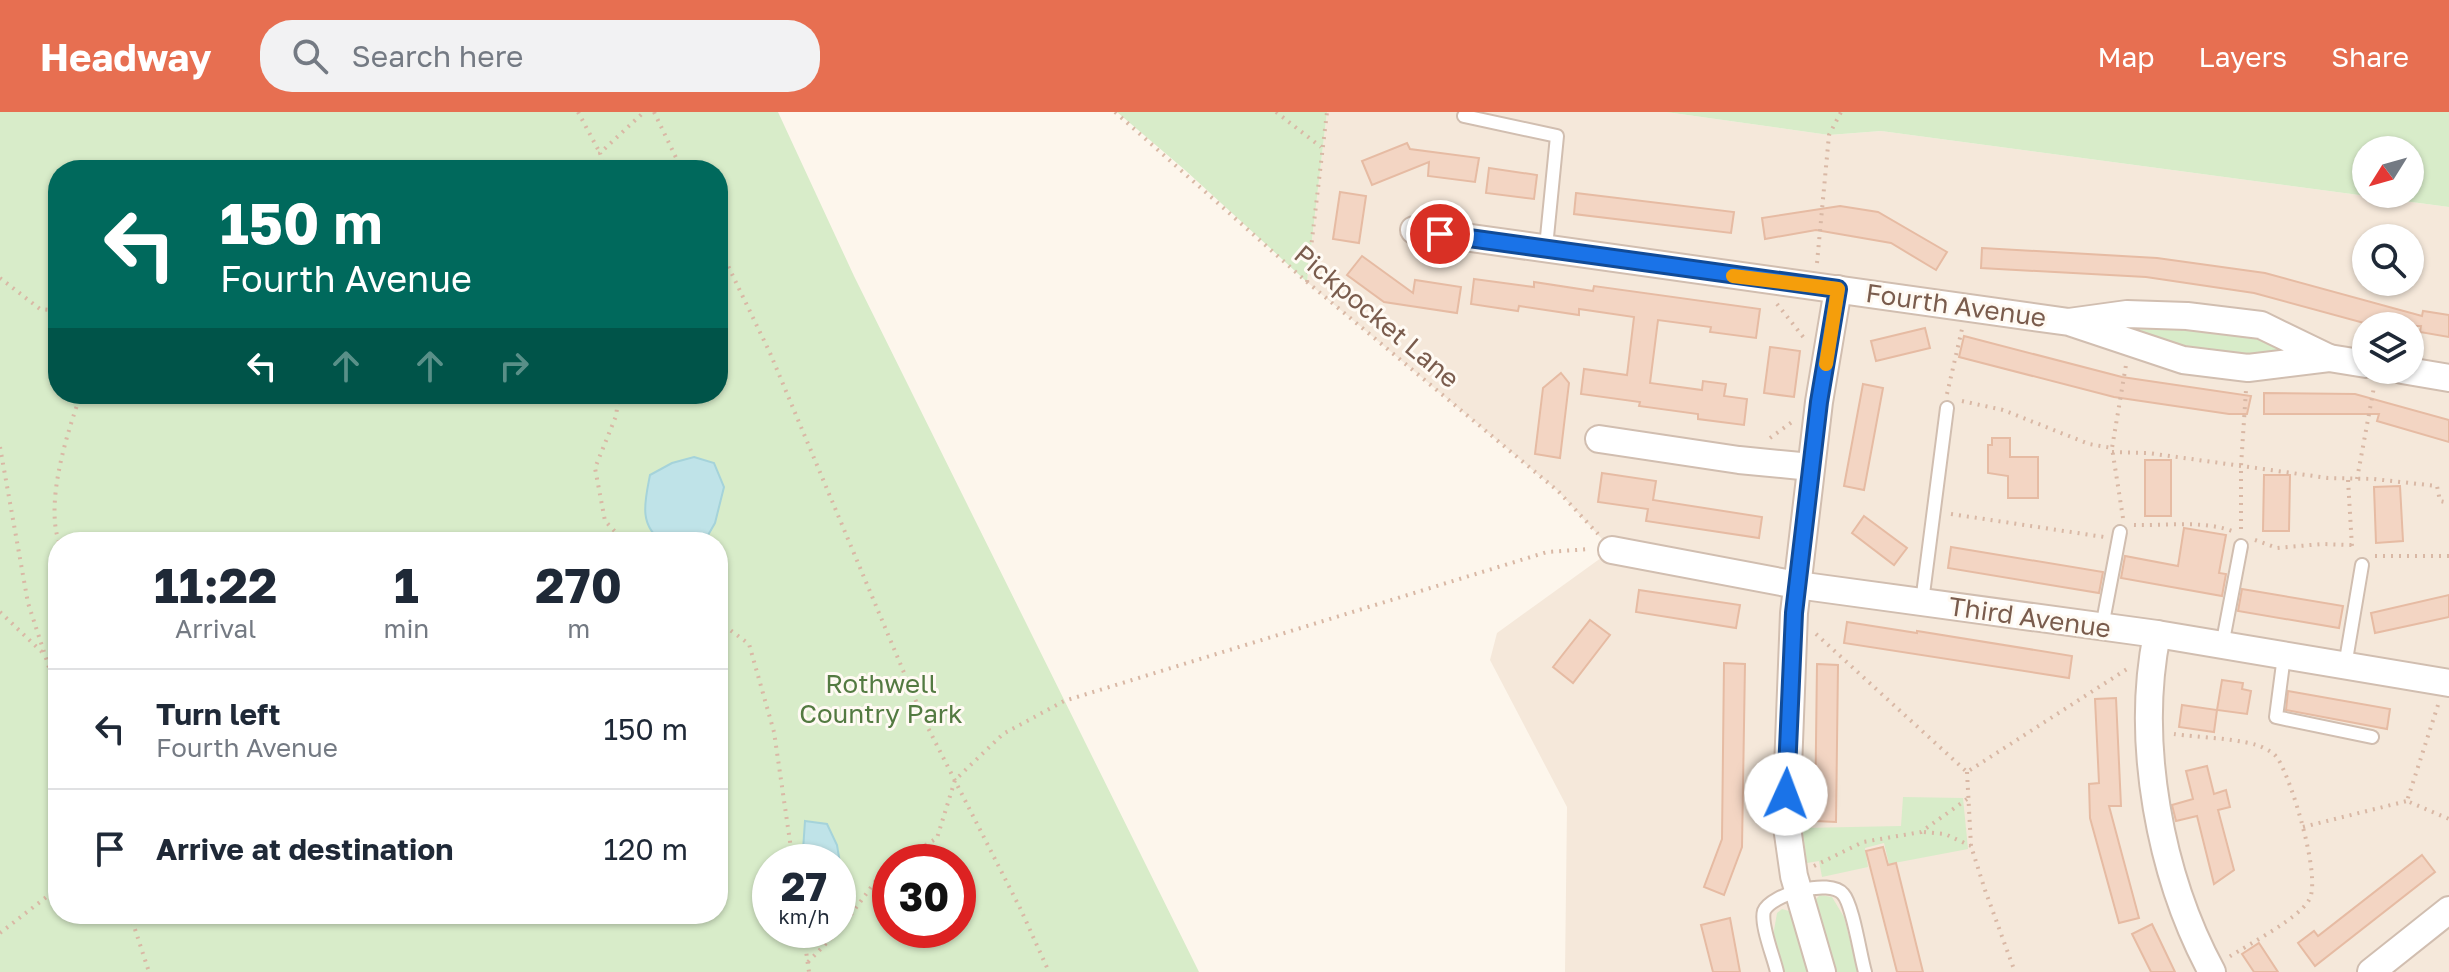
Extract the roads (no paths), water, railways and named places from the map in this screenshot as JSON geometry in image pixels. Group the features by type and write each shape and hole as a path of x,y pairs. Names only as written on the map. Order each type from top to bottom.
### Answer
{"street":[{"name":"Fourth Avenue","path":"1414,230 2069,322 2183,360 2248,368 2329,358"},
{"path":"1822,972 1796,884 1786,820 1794,613 1826,365 1827,287"},
{"name":"Fourth Avenue","path":"2069,322 2127,314 2187,316 2261,325 2352,368"},
{"path":"2424,374 2449,378"},
{"path":"1599,439 1739,460 1811,467"},
{"name":"Third Avenue","path":"1612,550 1797,585 2102,627 2155,643 2222,646 2447,683"},
{"path":"2155,643 2150,730 2155,805 2170,874 2189,926 2211,970"},
{"path":"2371,972 2449,910"}],"lane":[{"path":"1464,116 1557,136 1546,247"},
{"path":"1922,602 1947,402"},
{"path":"2102,627 2119,535"},
{"path":"2222,646 2242,540"},
{"path":"2345,666 2363,560"},
{"path":"2284,656 2276,717 2372,737"},
{"path":"1777,972 1763,920 1764,913 1771,903 1796,884 1826,885 1844,895 1865,972"}],"water":[{"path":"694,457 714,463 724,487 710,532 653,532 650,528 645,503 650,475 672,463"},
{"path":"805,821 827,824 837,844 803,844"}],"park label":[{"name":"Rothwell Country Park","path":"881,698"}]}
